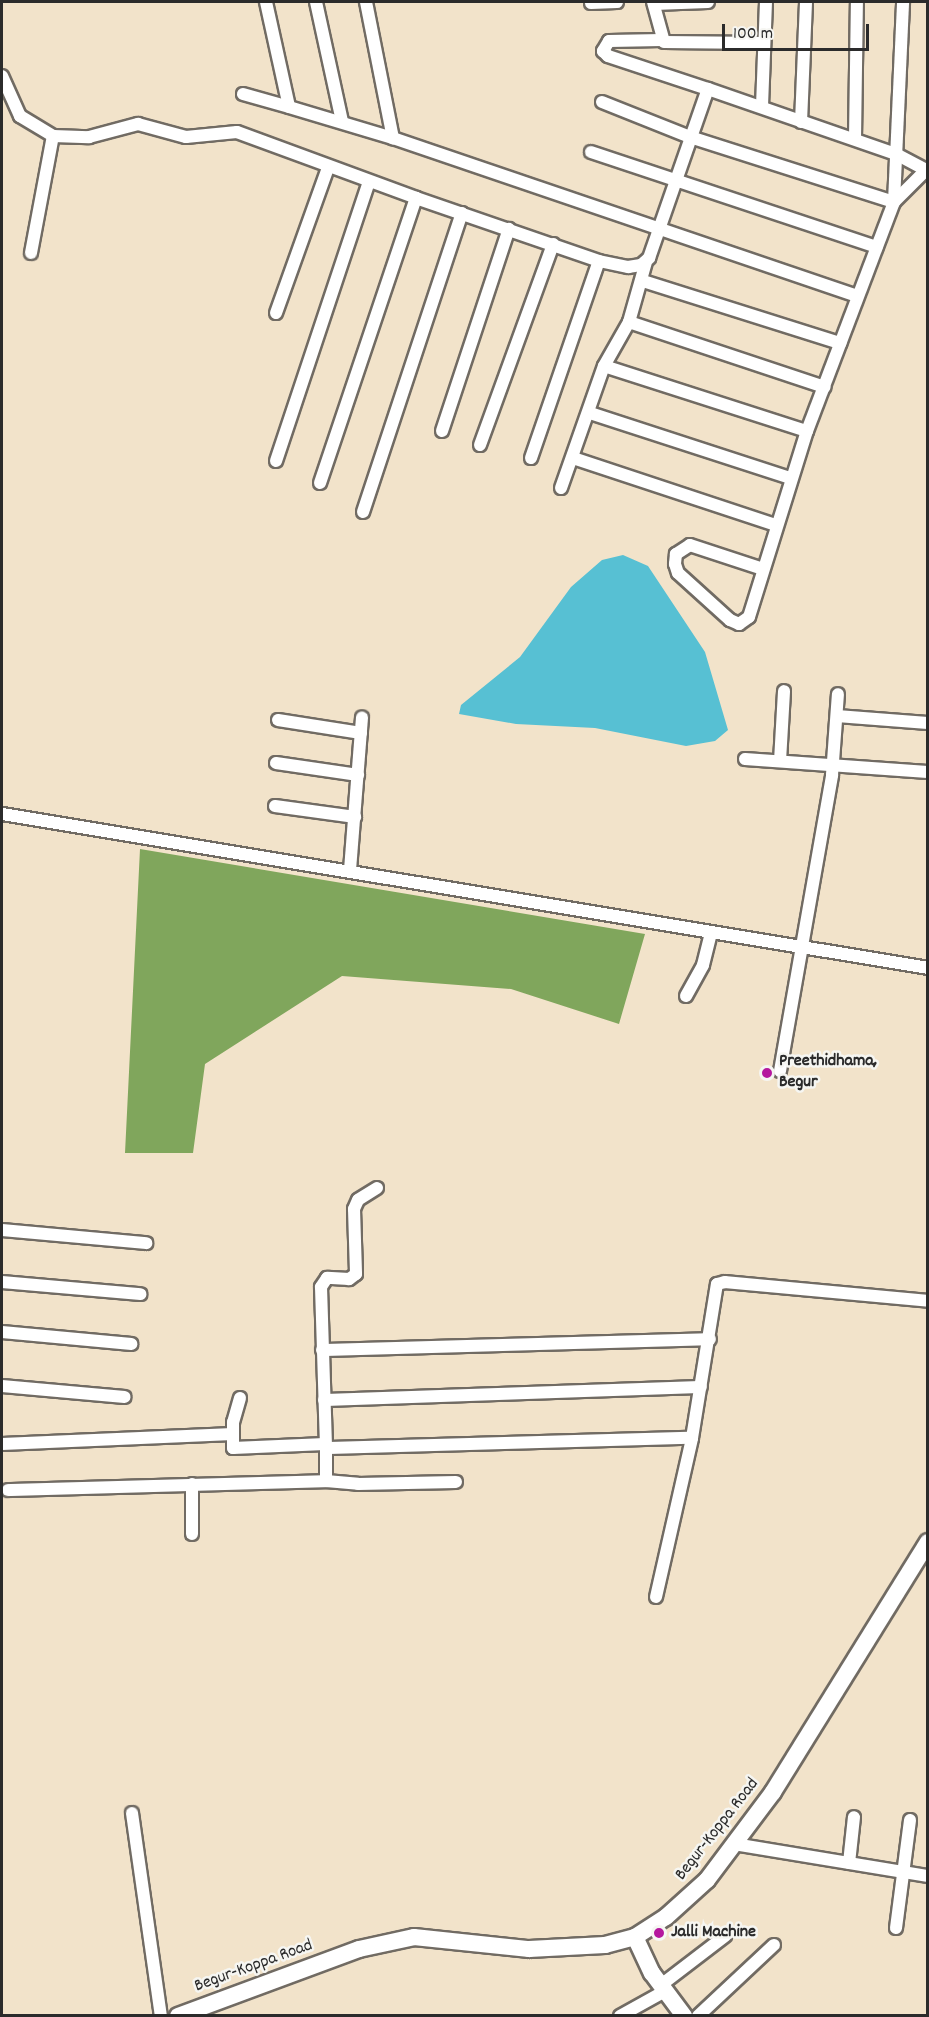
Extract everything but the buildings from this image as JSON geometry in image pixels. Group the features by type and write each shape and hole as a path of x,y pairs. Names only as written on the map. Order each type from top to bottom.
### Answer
{"main road":[{"name":"Begur-Koppa Road","path":"178,2016 359,1949 414,1937 529,1949 570,1949 635,1937 686,1901 734,1845 773,1792 927,1542"},
{"path":"635,1937 663,1988 684,2016"}],"street":[{"path":"266,2 290,107"},
{"path":"316,2 342,122"},
{"path":"366,2 393,138"},
{"path":"591,3 617,2"},
{"path":"662,40 653,3 708,2"},
{"path":"762,106 766,2"},
{"path":"801,122 806,2"},
{"path":"855,139 857,2"},
{"path":"763,569 690,544 676,554 675,564 678,573 739,624 749,617 790,478 856,296 894,202 903,2"},
{"path":"765,43 609,41 603,51 608,56 762,106 801,122 896,154 927,170 894,202"},
{"path":"2,76 20,116 53,136 89,137 138,124 186,137 227,130 328,168 599,261 628,267 646,262"},
{"path":"561,488 591,413 604,366 629,322 643,280 646,262 659,231 708,88"},
{"path":"243,94 393,138 659,231 856,296"},
{"path":"602,102 690,137 894,202"},
{"path":"31,253 53,136"},
{"path":"591,152 675,183 877,247"},
{"path":"276,313 328,168"},
{"path":"276,460 369,182"},
{"path":"320,483 416,198"},
{"path":"363,512 462,213"},
{"path":"442,431 509,229"},
{"path":"480,445 553,244"},
{"path":"531,458 599,261"},
{"path":"643,280 840,343"},
{"path":"629,322 824,387"},
{"path":"604,366 807,431"},
{"path":"591,413 790,478"},
{"path":"573,458 775,525"},
{"path":"780,761 784,691"},
{"path":"780,1071 800,947 834,765 838,694"},
{"path":"837,716 927,723"},
{"path":"351,870 362,717"},
{"path":"278,720 361,733"},
{"path":"745,759 927,772"},
{"path":"276,763 358,775"},
{"path":"275,806 355,817"},
{"path":"2,814 351,870 927,968"},
{"path":"686,996 703,965 711,932"},
{"path":"326,1480 321,1287 327,1278 350,1279 356,1274 354,1209 358,1200 377,1188"},
{"path":"2,1230 146,1243"},
{"path":"2,1282 140,1294"},
{"path":"656,1597 692,1438 710,1339 715,1287 721,1282 927,1301"},
{"path":"2,1332 131,1344"},
{"path":"322,1350 710,1339"},
{"path":"2,1386 125,1396"},
{"path":"324,1400 701,1387"},
{"path":"240,1398 233,1434 233,1448 692,1438"},
{"path":"2,1444 233,1434"},
{"path":"8,1490 326,1480 358,1484 456,1482"},
{"path":"192,1484 192,1534"},
{"path":"132,1813 161,2016"},
{"path":"849,1863 854,1817"},
{"path":"896,1928 910,1820"},
{"path":"734,1845 927,1876"},
{"path":"620,2016 663,1988 725,1936"},
{"path":"698,2016 774,1945"}],"green space":[{"path":"140,849 645,934 619,1024 511,989 342,976 205,1064 193,1153 125,1153"}],"water":[{"path":"623,555 648,566 705,652 728,730 715,741 686,746 595,728 516,724 459,714 461,705 520,657 571,587 602,560"}],"place":[{"name":"Preethidhama, Begur","path":"767,1073"},
{"name":"Jalli Machine","path":"659,1933"}]}
